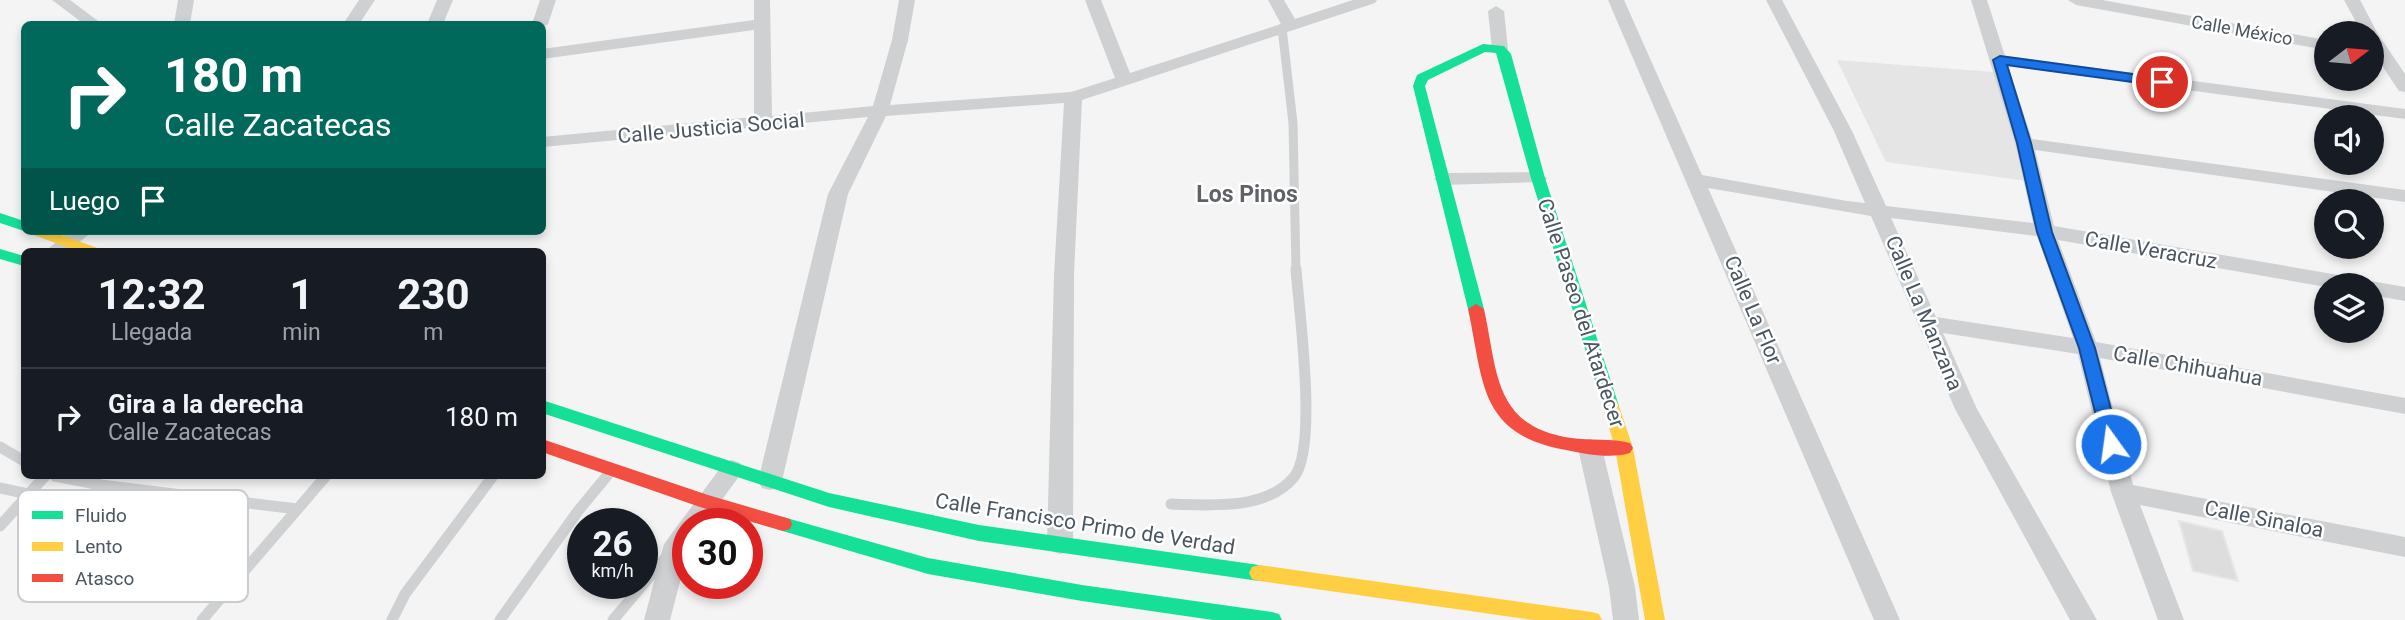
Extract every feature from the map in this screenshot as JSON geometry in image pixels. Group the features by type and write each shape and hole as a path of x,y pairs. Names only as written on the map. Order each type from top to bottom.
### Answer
{"main road":[{"name":"Calle Paseo del Atardecer","path":"1624,447 1590,448 1549,440 1527,432 1510,420 1500,404 1419,86 1422,78 1483,48 1500,49 1505,54 1538,178 1624,447 1655,620"},
{"path":"0,218 21,225"},
{"path":"48,235 68,242"},
{"path":"0,254 21,260"},
{"name":"Calle Francisco Primo de Verdad","path":"546,407 829,500 979,533 1592,620"},
{"path":"546,447 706,502 928,566 1070,591 1272,620"}],"street":[{"path":"182,21 186,0"},
{"path":"353,21 367,0"},
{"path":"436,21 446,0"},
{"path":"541,21 548,0"},
{"path":"762,0 763,123"},
{"path":"770,481 838,194 880,111 900,40 907,0"},
{"path":"1093,0 1125,81"},
{"path":"1276,0 1286,26"},
{"name":"Calle Justicia Social","path":"546,142 880,111 1073,97 1369,0"},
{"name":"Calle La Flor","path":"1616,0 1887,620"},
{"name":"Calle La Manzana","path":"1774,0 1843,131 1966,409 2084,620"},
{"path":"1979,0 2024,143 2045,232 2087,348 2123,492 2171,620"},
{"name":"Calle México","path":"2076,0 2314,43"},
{"path":"2352,0 2364,21"},
{"path":"63,1 90,21"},
{"name":"Calle Paseo del Atardecer","path":"1496,11 1500,49"},
{"path":"546,53 761,24"},
{"path":"2384,55 2405,59"},
{"path":"2000,60 2405,114"},
{"path":"2384,63 2405,87"},
{"path":"1060,544 1064,275 1073,97"},
{"path":"2024,143 2405,196"},
{"name":"Calle Paseo del Atardecer","path":"1443,179 1538,178"},
{"name":"Calle Veracruz","path":"1696,180 1847,207 2045,232 2314,278"},
{"path":"2384,290 2405,294"},
{"name":"Calle Chihuahua","path":"1928,323 2087,348 2405,405"},
{"name":"Calle Paseo del Atardecer","path":"1590,448 1622,587 1626,620"},
{"path":"702,508 732,469"},
{"name":"Calle Sinaloa","path":"2123,492 2405,547"},
{"path":"657,620 672,573"}],"lane":[{"path":"1171,504 1223,505 1254,500 1278,490 1293,478 1302,463 1306,417 1294,235 1293,123 1286,26"},
{"path":"0,447 21,459"},
{"path":"500,620 578,511 611,471"},
{"path":"71,479 138,490"},
{"path":"248,567 323,479"},
{"path":"392,620 405,594 491,479"},
{"path":"0,488 18,492"},
{"path":"248,503 298,509"},
{"path":"0,526 18,505"},
{"path":"613,620 672,548"},
{"path":"202,620 218,602"}],"shaded area":[{"path":"1837,60 1994,72 2028,181 1886,162"}],"building":[{"path":"2179,521 2222,531 2238,581 2193,571"}],"traffic: fast":[{"path":"1476,309 1419,86 1422,78 1483,48 1500,49 1505,54 1538,178 1611,406"},
{"path":"0,218 21,225"},
{"path":"0,254 21,260"},
{"path":"546,407 829,500 979,533 1259,573"},
{"path":"783,524 928,566 1082,593 1272,620"}],"traffic: slow":[{"path":"47,235 84,248"},
{"path":"1611,406 1624,448 1655,620"},
{"path":"1259,573 1592,620"}],"traffic: jam":[{"path":"1476,309 1495,392 1508,417 1520,428 1554,442 1624,448"},
{"path":"546,446 706,502 783,524"}],"district":[{"name":"Los Pinos","path":"1247,194"}],"route":[{"path":"2111,444 2087,348 2045,232 2024,143 2000,60 2162,82"}]}
